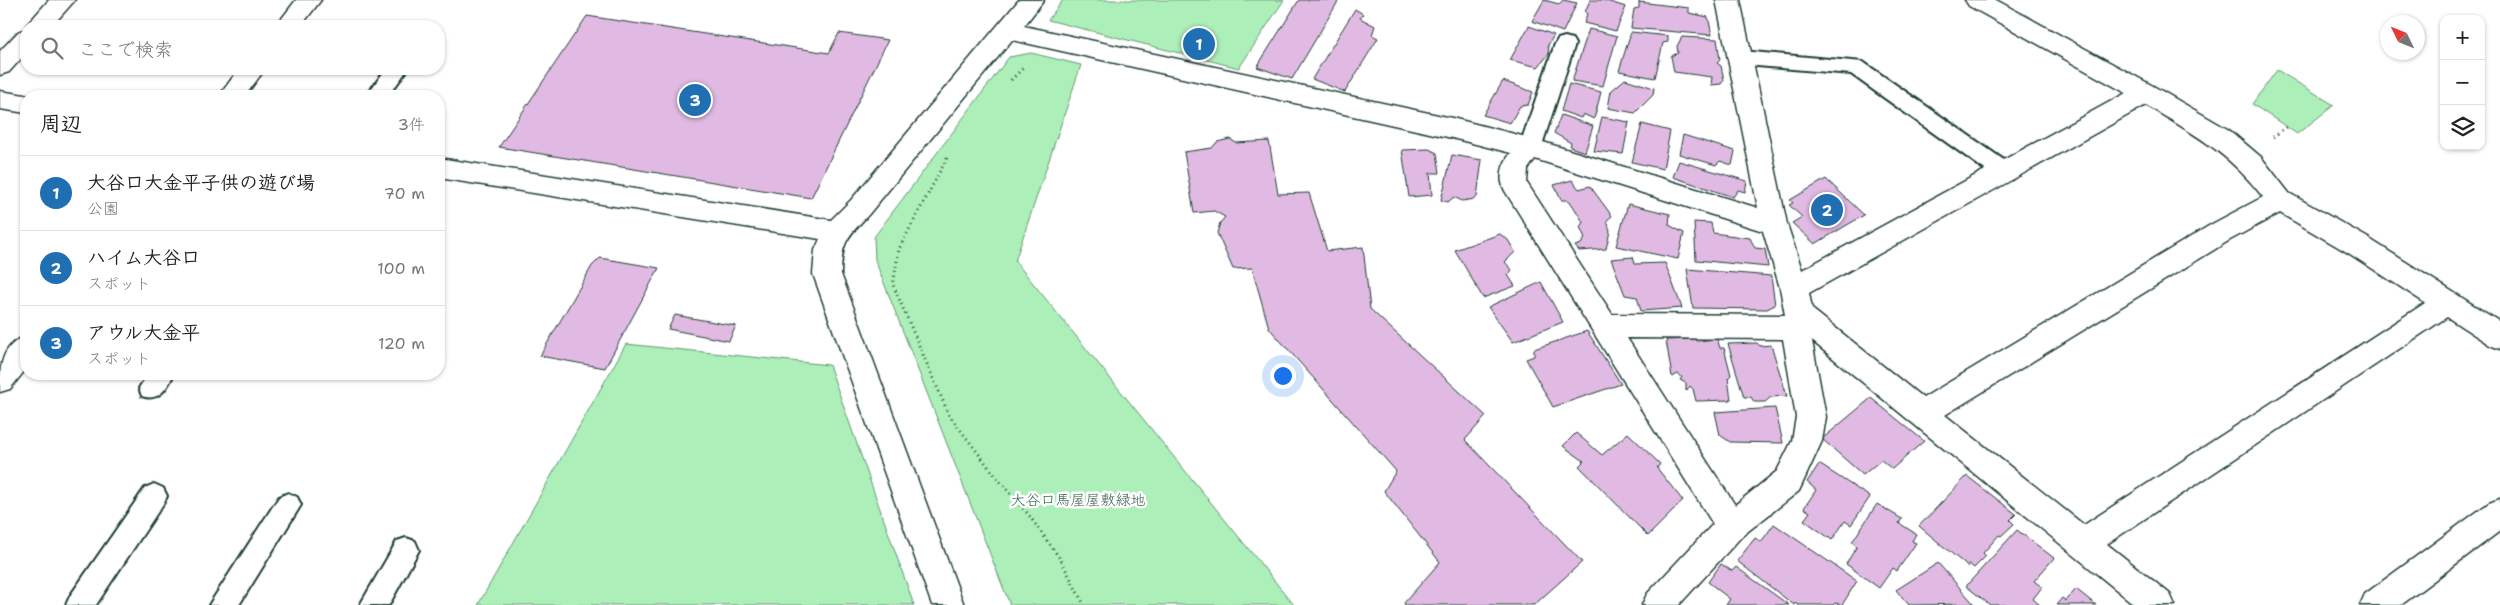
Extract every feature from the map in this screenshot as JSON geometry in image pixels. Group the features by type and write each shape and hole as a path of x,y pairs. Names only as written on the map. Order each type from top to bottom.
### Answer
{"street":[{"path":"44,20 63,0"},
{"path":"293,20 309,0"},
{"path":"948,605 827,274 828,250 837,231 860,207 1032,0"},
{"path":"1658,605 1731,526 1788,481 1807,441 1811,417 1796,310 1774,224 1728,0"},
{"path":"1977,0 2146,93 2220,137 2252,164 2280,200 2359,246 2500,337"},
{"path":"1008,31 1452,128 1530,148 1774,224"},
{"path":"0,66 20,44"},
{"path":"236,90 248,75"},
{"path":"1604,326 1796,310 2003,170 2146,93"},
{"path":"0,100 20,103"},
{"path":"1530,148 1515,166 1514,184 1731,526"},
{"path":"445,169 837,231"},
{"path":"1921,414 2221,232 2280,200"},
{"path":"2083,543 2446,303"},
{"path":"1796,310 1921,414 2159,605"},
{"path":"0,380 20,355"},
{"path":"2376,605 2500,513"}],"lane":[{"path":"1530,148 1565,44"},
{"path":"1741,60 1856,67 2003,170"},
{"path":"381,90 393,75"},
{"path":"80,605 154,496"},
{"path":"223,605 288,505"},
{"path":"374,605 406,550"}],"path":[{"path":"1009,83 1048,40"},
{"path":"949,155 899,249 893,285 949,415 997,478 1028,514 1061,560 1084,605"}],"green space":[{"path":"1063,0 1284,0 1239,68 1048,20"},
{"name":"大谷口馬屋屋敷緑地","path":"1031,53 1081,65 1015,261 1294,605 1010,605 875,260 874,237 1009,57"},
{"path":"2277,70 2334,105 2297,134 2252,104"},
{"path":"626,344 829,365 914,605 478,605"}],"building":[{"path":"1299,0 1339,0 1292,79 1257,67"},
{"path":"1544,0 1559,4 1563,0 1577,3 1563,32 1532,21"},
{"path":"1590,0 1603,0 1626,7 1616,31 1584,23 1587,14 1585,12"},
{"path":"1639,2 1689,8 1689,13 1708,17 1712,35 1631,28 1634,9 1639,8"},
{"path":"1355,9 1363,14 1360,18 1375,26 1372,35 1378,38 1345,92 1312,79"},
{"path":"587,16 829,53 839,33 888,40 811,198 499,147"},
{"path":"1529,26 1554,35 1548,45 1549,54 1538,67 1510,60"},
{"path":"1589,29 1617,36 1603,86 1572,81"},
{"path":"1631,32 1668,36 1668,42 1663,43 1655,78 1619,71"},
{"path":"1682,37 1717,39 1720,60 1717,63 1721,66 1724,80 1721,84 1711,85 1712,77 1674,72 1671,56 1678,53 1677,46"},
{"path":"1625,79 1654,88 1653,95 1635,113 1608,108 1611,91"},
{"path":"1503,81 1533,92 1528,105 1520,106 1510,123 1483,115"},
{"path":"1569,84 1601,92 1594,119 1583,114 1581,118 1561,111"},
{"path":"1561,115 1593,126 1585,152 1570,147 1571,143 1554,133"},
{"path":"1602,117 1629,122 1623,154 1594,151"},
{"path":"1642,124 1670,131 1663,169 1632,162"},
{"path":"1683,135 1735,151 1732,165 1720,161 1716,165 1679,154"},
{"path":"1230,139 1236,143 1269,141 1278,194 1309,193 1327,251 1363,247 1370,309 1486,416 1465,440 1582,562 1534,605 1405,605 1404,603 1440,562 1384,491 1396,471 1269,328 1252,268 1233,269 1217,233 1220,223 1225,217 1214,211 1194,213 1184,152 1212,148 1217,142"},
{"path":"1429,149 1437,153 1440,173 1430,173 1432,195 1409,197 1402,150"},
{"path":"1452,155 1482,160 1477,197 1475,199 1462,201 1454,197 1448,202 1441,200"},
{"path":"1679,161 1747,181 1745,192 1738,190 1733,197 1673,177"},
{"path":"1826,179 1864,215 1815,244 1792,223 1802,217 1789,205 1793,203 1790,200"},
{"path":"1572,180 1579,189 1590,186 1612,216 1607,220 1610,231 1606,249 1579,251 1575,246 1581,244 1585,238 1580,227 1583,222 1572,204 1567,200 1561,200 1554,185"},
{"path":"1628,204 1670,214 1669,225 1684,233 1678,259 1616,246"},
{"path":"1694,222 1711,223 1713,233 1750,238 1755,248 1765,249 1768,267 1696,260"},
{"path":"1500,234 1508,240 1515,252 1505,262 1512,270 1508,275 1515,286 1483,298 1455,250"},
{"path":"1633,257 1635,264 1665,263 1682,308 1641,311 1637,297 1625,295 1611,259"},
{"path":"600,258 659,268 605,368 540,356 592,266"},
{"path":"1687,269 1771,276 1775,305 1767,309 1693,308"},
{"path":"1541,282 1563,322 1513,342 1488,307"},
{"path":"675,315 736,326 729,341 668,329"},
{"path":"1587,331 1621,384 1553,407 1526,359 1534,356 1534,349"},
{"path":"1695,339 1696,341 1717,339 1720,348 1724,348 1731,375 1728,378 1731,400 1696,401 1693,389 1690,386 1686,391 1686,383 1680,380 1682,377 1678,374 1672,377 1666,340"},
{"path":"1757,343 1760,346 1771,345 1787,396 1771,397 1765,402 1754,402 1751,397 1744,397 1728,344"},
{"path":"1871,398 1924,441 1892,469 1881,460 1863,475 1822,439"},
{"path":"1775,408 1783,443 1730,442 1720,435 1715,412"},
{"path":"1576,433 1602,455 1628,433 1660,464 1657,468 1683,501 1648,536 1579,466 1584,461 1563,446"},
{"path":"1819,464 1870,497 1851,525 1845,521 1832,540 1804,520 1810,512 1804,508 1816,490 1807,482"},
{"path":"1967,476 2016,514 2010,520 2014,524 2001,536 1999,535 1983,553 1986,556 1974,568 1969,564 1968,567 1919,526"},
{"path":"1877,504 1902,519 1899,523 1916,534 1912,541 1916,543 1897,571 1893,568 1879,588 1846,564 1857,546 1852,542"},
{"path":"1774,524 1857,581 1842,605 1835,603 1833,605 1798,605 1795,603 1794,605 1737,561 1755,538 1761,542"},
{"path":"2017,530 2054,558 2034,581 2042,587 2033,599 2040,605 1990,605 1966,586"},
{"path":"1938,563 1974,604 1909,605 1896,590"},
{"path":"1721,564 1732,571 1736,567 1789,605 1726,605 1730,599 1708,582"},
{"path":"2076,589 2096,605 2056,605 2062,598 2066,601"}],"place":[{"name":"大谷口大金平子供の遊び場","path":"1199,44"},
{"name":"アウル大金平","path":"695,100"},
{"name":"ハイム大谷口","path":"1827,210"}]}
